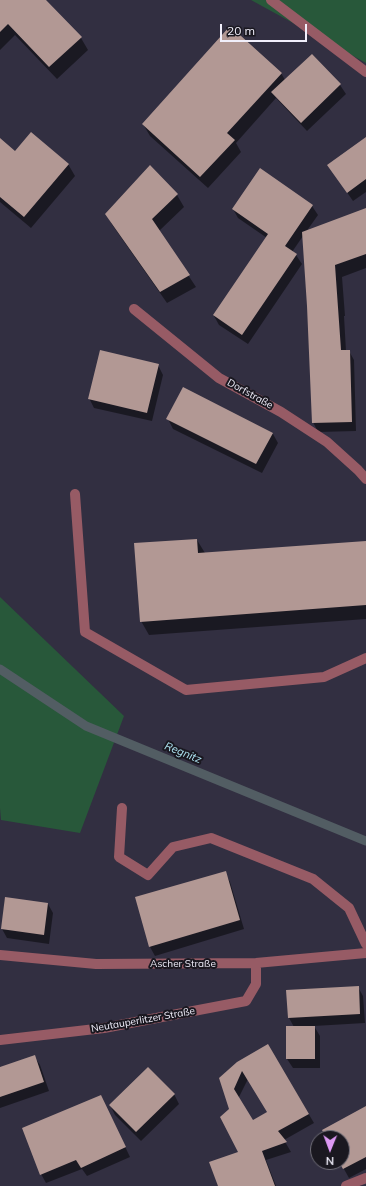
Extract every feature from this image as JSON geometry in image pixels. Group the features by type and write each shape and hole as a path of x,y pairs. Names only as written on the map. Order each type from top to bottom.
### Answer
{"street":[{"path":"271,0 366,72"},
{"name":"Dorfstraße","path":"134,309 219,378 281,412 327,442 366,479"},
{"path":"75,494 86,632 186,690 324,677 366,658"},
{"path":"122,808 119,857 148,875 173,847 211,838 313,879 349,908 366,944"},
{"name":"Ascher Straße","path":"0,955 96,964 256,963 366,953"},
{"name":"Neutauperlitzer Straße","path":"0,1040 104,1028 246,1001 256,984 256,963"},
{"path":"346,1186 366,1178"}],"green space":[{"path":"251,0 366,0 366,63"},
{"path":"0,597 124,716 80,833 1,820"}],"building":[{"path":"0,0 46,0 82,37 49,67 8,24 0,32"},
{"path":"230,26 282,73 227,133 235,140 200,177 142,124"},
{"path":"312,54 341,84 301,123 271,92"},
{"path":"31,132 69,164 24,217 0,197 0,138 15,151"},
{"path":"366,137 366,179 347,193 327,165"},
{"path":"150,165 178,194 152,219 190,275 160,292 105,214"},
{"path":"260,168 313,205 285,246 297,254 242,335 213,315 268,234 232,209"},
{"path":"366,208 366,254 335,265 341,350 350,350 352,422 312,423 302,232"},
{"path":"100,350 159,364 147,413 88,399"},
{"path":"183,387 273,433 256,464 166,419"},
{"path":"197,539 198,553 366,541 366,605 140,622 134,543"},
{"path":"226,871 240,920 149,947 135,897"},
{"path":"5,897 48,903 44,935 1,929"},
{"path":"359,986 360,1014 288,1018 286,990"},
{"path":"286,1026 315,1026 315,1059 286,1059"},
{"path":"268,1044 309,1114 278,1131 287,1142 262,1151 275,1186 218,1186 209,1162 238,1152 220,1117 229,1109 219,1078 237,1062","holes":["242,1071 267,1112 253,1120 234,1089"]},
{"path":"35,1055 44,1082 0,1097 0,1067"},
{"path":"148,1067 175,1094 136,1132 109,1105"},
{"path":"101,1095 126,1147 81,1168 76,1160 40,1175 22,1128"},
{"path":"366,1106 366,1157 350,1165 350,1130 322,1130"}],"waterway":[{"name":"Regnitz","path":"0,669 86,726 366,841"}]}
